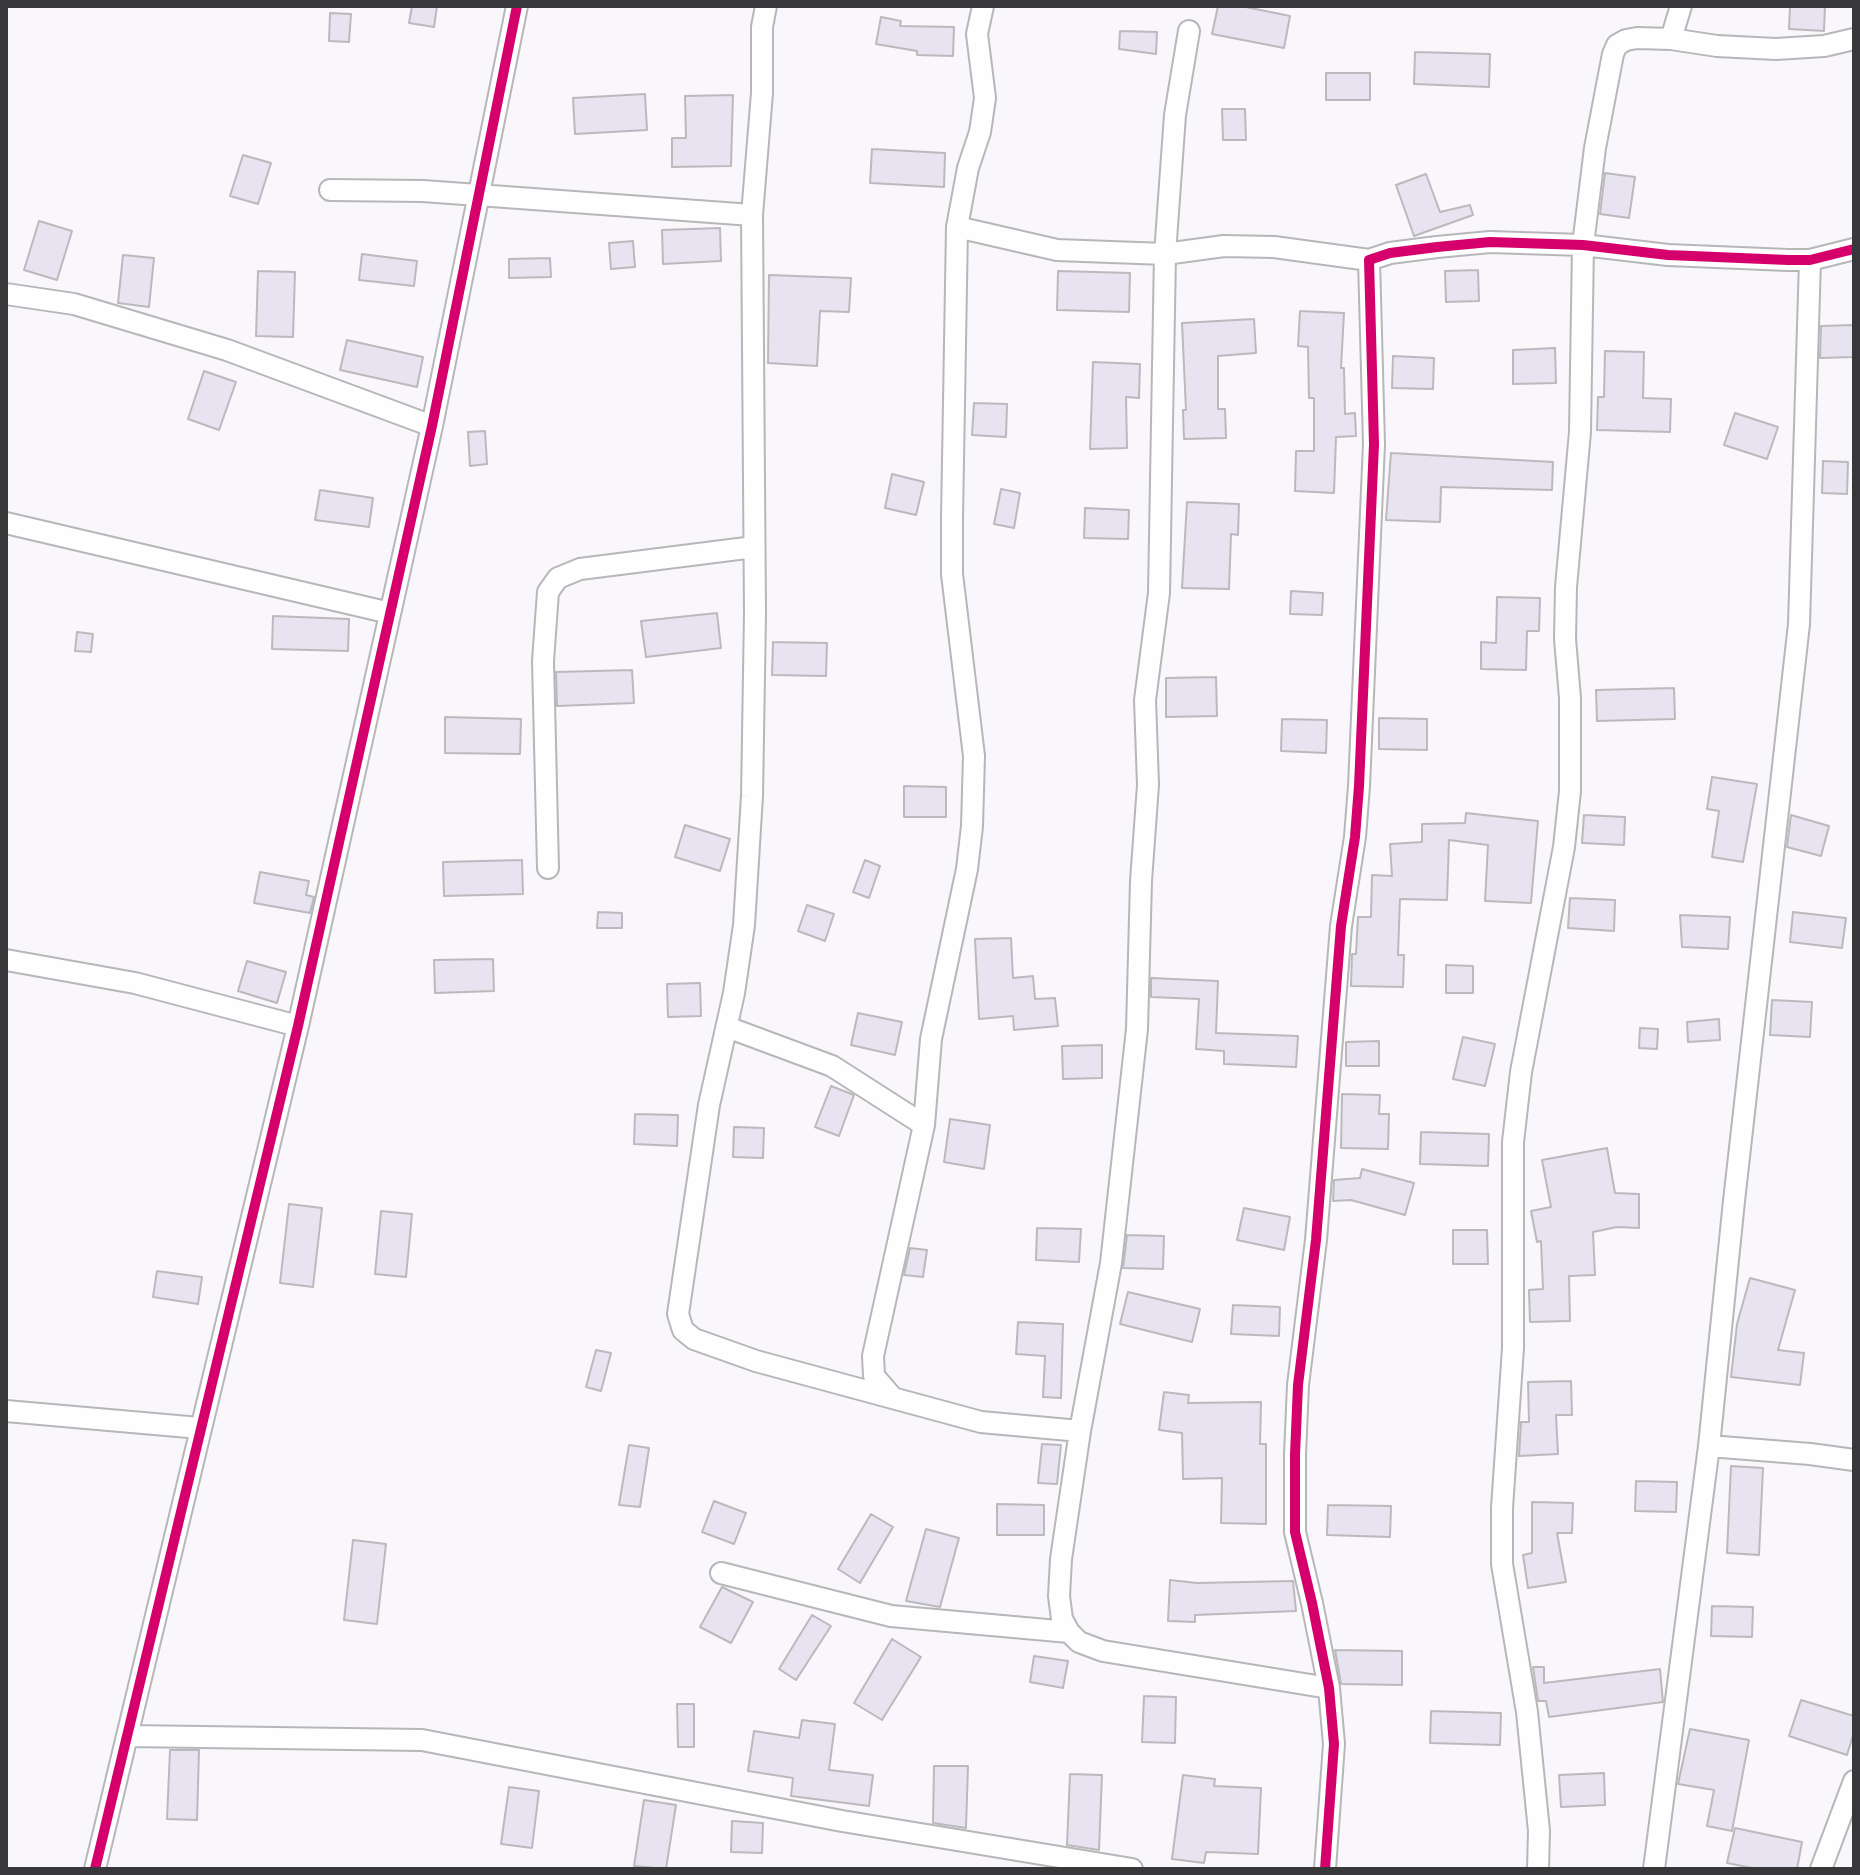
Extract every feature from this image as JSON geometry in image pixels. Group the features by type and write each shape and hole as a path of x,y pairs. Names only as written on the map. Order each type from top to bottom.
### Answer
{"street":[{"path":"95,1869 298,1026 432,426 517,6"},
{"path":"766,6 762,27 762,93 752,215 752,796 744,925 734,993 709,1105 678,1314 683,1330 694,1339 717,1349 981,1422 1080,1431"},
{"path":"893,1398 874,1376 873,1356 924,1125 931,1039 967,869 972,826 974,756 952,574 957,227 985,98 977,34 983,6"},
{"path":"1671,39 1681,6"},
{"path":"1189,31 1175,115 1165,254 1159,593 1145,700 1148,785 1141,881 1137,1029 1111,1263 1080,1431 1059,1596 1062,1619 1069,1632 1079,1642 1103,1651 1329,1688"},
{"path":"1538,1869 1539,1831 1527,1712 1502,1564 1502,1508 1513,1348 1513,1142 1521,1072 1564,847 1570,791 1566,587 1580,432 1583,245 1595,148 1613,54 1617,45 1626,40 1671,39 1717,46 1776,49 1824,46 1854,39"},
{"path":"330,190 423,191 752,215"},
{"path":"957,227 1057,250 1165,254 1224,246 1274,247 1369,260 1422,249 1490,242 1583,245 1668,255 1810,260 1854,249"},
{"path":"1325,1869 1334,1760 1329,1688 1295,1532 1295,1455 1298,1385 1316,1240 1338,954 1359,786 1374,444 1369,260"},
{"path":"1654,1869 1709,1446 1799,624 1810,260"},
{"path":"6,294 74,304 227,350 432,426"},
{"path":"6,523 390,613"},
{"path":"548,868 543,661 548,592 558,578 580,569 754,547"},
{"path":"6,960 135,983 298,1026"},
{"path":"727,1027 832,1066 924,1125"},
{"path":"6,1411 200,1428"},
{"path":"1709,1446 1854,1460"},
{"path":"721,1573 891,1616 1069,1632"},
{"path":"128,1736 422,1740 842,1821 1132,1869"},
{"path":"1821,1869 1854,1781"}],"building":[{"path":"412,6 437,6 434,27 409,23"},
{"path":"1218,6 1241,6 1290,16 1284,48 1212,34"},
{"path":"1790,6 1825,6 1824,31 1789,29"},
{"path":"330,13 351,14 349,42 329,41"},
{"path":"881,17 901,21 900,26 954,27 953,56 917,55 917,51 876,44"},
{"path":"1120,31 1157,32 1156,54 1119,49"},
{"path":"1415,52 1490,54 1489,87 1414,84"},
{"path":"1326,73 1370,73 1370,100 1326,100"},
{"path":"645,94 647,130 575,134 573,98"},
{"path":"733,95 731,166 672,167 672,138 686,138 685,96"},
{"path":"1222,109 1245,109 1246,140 1223,140"},
{"path":"872,149 945,153 944,187 870,183"},
{"path":"243,155 271,163 258,204 230,196"},
{"path":"1605,173 1635,177 1629,218 1600,214"},
{"path":"1426,174 1440,212 1470,205 1473,215 1414,236 1396,185"},
{"path":"39,221 72,231 57,280 24,270"},
{"path":"720,228 721,261 663,264 662,230"},
{"path":"633,241 635,267 611,269 609,243"},
{"path":"362,254 417,261 414,286 359,280"},
{"path":"123,255 154,258 149,307 118,303"},
{"path":"550,258 551,277 509,278 509,259"},
{"path":"1478,270 1479,301 1446,302 1445,271"},
{"path":"258,271 295,272 293,337 256,336"},
{"path":"1058,271 1130,273 1129,312 1057,310"},
{"path":"769,275 851,278 849,312 820,311 817,366 768,363"},
{"path":"1300,311 1344,313 1341,368 1344,368 1345,414 1355,413 1356,436 1336,437 1334,493 1295,491 1296,451 1314,451 1314,398 1309,398 1308,347 1298,346"},
{"path":"1254,319 1256,353 1218,356 1218,409 1225,409 1226,438 1184,439 1183,410 1186,410 1182,323"},
{"path":"1854,325 1854,357 1820,358 1821,326"},
{"path":"347,340 423,357 417,387 340,370"},
{"path":"1555,348 1556,383 1513,384 1513,350"},
{"path":"1605,351 1644,352 1643,398 1671,399 1670,432 1597,430 1598,397 1604,397"},
{"path":"1393,356 1434,358 1433,389 1392,388"},
{"path":"1093,362 1140,364 1139,398 1126,397 1127,448 1090,449"},
{"path":"204,371 236,382 219,430 188,419"},
{"path":"974,403 1007,404 1006,437 972,435"},
{"path":"1735,413 1778,427 1767,459 1724,445"},
{"path":"485,431 487,464 470,466 468,432"},
{"path":"1391,453 1553,462 1552,490 1441,487 1440,522 1386,520"},
{"path":"1823,461 1848,462 1847,494 1822,493"},
{"path":"892,474 924,482 916,515 885,508"},
{"path":"1001,489 1020,493 1014,528 994,524"},
{"path":"320,490 373,498 369,527 315,520"},
{"path":"1187,502 1239,504 1238,535 1231,534 1229,589 1182,588"},
{"path":"1085,508 1129,510 1128,539 1084,538"},
{"path":"1291,591 1323,593 1322,615 1290,614"},
{"path":"1497,597 1540,598 1539,631 1527,631 1526,670 1481,669 1481,642 1496,643"},
{"path":"717,613 721,648 646,657 641,621"},
{"path":"273,616 349,619 348,651 272,649"},
{"path":"77,632 93,634 91,652 75,651"},
{"path":"773,642 827,643 826,676 772,675"},
{"path":"632,670 634,703 557,706 556,672"},
{"path":"1216,677 1217,716 1166,717 1166,678"},
{"path":"1674,688 1675,719 1597,721 1596,690"},
{"path":"445,717 521,719 520,754 445,753"},
{"path":"1379,718 1427,719 1427,750 1379,749"},
{"path":"1282,719 1327,720 1326,753 1281,751"},
{"path":"1712,777 1757,784 1743,862 1712,857 1719,811 1707,809"},
{"path":"904,786 946,787 946,817 904,817"},
{"path":"1466,813 1538,821 1531,903 1485,901 1488,845 1449,840 1447,900 1400,899 1398,955 1404,955 1403,987 1351,986 1358,917 1371,917 1372,875 1392,876 1390,844 1422,842 1422,824 1465,823"},
{"path":"1584,815 1625,817 1624,845 1582,843"},
{"path":"1791,815 1829,826 1821,856 1787,847"},
{"path":"685,825 730,839 720,871 675,857"},
{"path":"522,860 523,894 444,896 443,862"},
{"path":"865,860 880,866 869,898 853,892"},
{"path":"260,872 309,881 306,895 314,897 310,913 254,903"},
{"path":"1570,898 1615,900 1614,931 1568,928"},
{"path":"807,905 834,914 825,941 798,931"},
{"path":"598,912 622,913 622,928 597,928"},
{"path":"1793,912 1846,918 1842,948 1790,942"},
{"path":"1680,915 1730,917 1728,949 1682,947"},
{"path":"1011,938 1013,978 1033,976 1035,999 1055,998 1058,1026 1014,1030 1013,1016 979,1019 975,939"},
{"path":"493,959 494,991 435,993 434,960"},
{"path":"247,961 286,972 277,1003 238,991"},
{"path":"1446,965 1473,966 1473,993 1446,993"},
{"path":"1151,978 1218,981 1216,1033 1298,1036 1296,1067 1224,1064 1224,1051 1196,1049 1199,999 1151,997"},
{"path":"700,983 701,1016 668,1017 667,984"},
{"path":"1772,1000 1812,1002 1810,1037 1770,1035"},
{"path":"858,1013 902,1022 895,1055 851,1045"},
{"path":"1719,1019 1720,1040 1688,1042 1687,1022"},
{"path":"1640,1028 1658,1029 1657,1049 1639,1048"},
{"path":"1463,1037 1495,1044 1485,1086 1453,1079"},
{"path":"1379,1041 1379,1066 1346,1066 1346,1042"},
{"path":"1102,1045 1102,1078 1063,1079 1062,1046"},
{"path":"831,1086 854,1095 839,1136 815,1127"},
{"path":"1342,1094 1380,1095 1379,1114 1389,1114 1388,1149 1341,1148"},
{"path":"635,1114 678,1115 677,1146 634,1144"},
{"path":"950,1119 990,1125 984,1169 944,1162"},
{"path":"734,1127 764,1128 763,1158 733,1157"},
{"path":"1421,1132 1489,1134 1488,1166 1420,1164"},
{"path":"1607,1148 1615,1193 1639,1194 1639,1228 1617,1227 1593,1232 1595,1275 1569,1276 1570,1321 1530,1322 1529,1290 1543,1289 1541,1241 1537,1242 1531,1211 1551,1207 1542,1160"},
{"path":"1362,1169 1414,1183 1405,1215 1351,1200 1333,1201 1334,1180 1360,1178"},
{"path":"289,1204 322,1208 313,1287 280,1283"},
{"path":"1244,1208 1290,1217 1284,1250 1237,1240"},
{"path":"381,1211 412,1214 406,1277 375,1274"},
{"path":"1037,1228 1081,1229 1079,1262 1036,1260"},
{"path":"1453,1230 1487,1230 1488,1264 1453,1264"},
{"path":"1127,1235 1164,1236 1163,1269 1123,1268"},
{"path":"910,1248 927,1250 923,1277 904,1275"},
{"path":"157,1271 202,1277 198,1304 153,1297"},
{"path":"1750,1278 1795,1290 1778,1350 1804,1353 1800,1385 1731,1377 1737,1324"},
{"path":"1128,1292 1200,1309 1192,1342 1120,1324"},
{"path":"1233,1305 1280,1307 1279,1336 1231,1334"},
{"path":"1018,1322 1063,1324 1061,1398 1043,1397 1045,1356 1016,1354"},
{"path":"596,1350 611,1353 601,1391 586,1387"},
{"path":"1571,1381 1572,1415 1556,1415 1558,1454 1519,1456 1521,1422 1529,1422 1528,1382"},
{"path":"1164,1392 1189,1395 1188,1403 1261,1402 1260,1444 1266,1444 1266,1524 1221,1523 1222,1478 1183,1479 1182,1433 1159,1430"},
{"path":"1042,1444 1061,1445 1057,1484 1038,1483"},
{"path":"629,1445 649,1448 640,1507 619,1505"},
{"path":"1731,1466 1763,1468 1759,1555 1727,1553"},
{"path":"1636,1481 1677,1482 1676,1512 1635,1511"},
{"path":"714,1501 746,1513 734,1544 702,1532"},
{"path":"1532,1502 1573,1503 1572,1533 1557,1533 1566,1582 1528,1588 1523,1555 1532,1553"},
{"path":"997,1504 1044,1505 1044,1535 997,1535"},
{"path":"1328,1505 1391,1506 1390,1537 1327,1535"},
{"path":"871,1514 893,1527 860,1583 838,1569"},
{"path":"926,1529 959,1538 940,1607 906,1601"},
{"path":"353,1540 386,1544 377,1624 344,1620"},
{"path":"1170,1580 1197,1583 1293,1581 1296,1611 1195,1615 1195,1622 1168,1621"},
{"path":"722,1587 753,1602 731,1643 700,1627"},
{"path":"1712,1606 1753,1607 1752,1637 1711,1636"},
{"path":"812,1615 831,1626 796,1680 779,1669"},
{"path":"892,1639 921,1657 882,1720 854,1703"},
{"path":"1335,1650 1402,1651 1402,1685 1341,1684"},
{"path":"1034,1656 1068,1661 1063,1688 1030,1682"},
{"path":"1533,1667 1544,1667 1544,1683 1660,1669 1663,1702 1549,1717 1546,1701 1538,1701"},
{"path":"1144,1696 1176,1697 1175,1743 1142,1742"},
{"path":"1801,1700 1854,1716 1854,1732 1847,1755 1789,1736"},
{"path":"677,1704 694,1704 694,1747 678,1747"},
{"path":"1431,1711 1501,1713 1500,1745 1430,1743"},
{"path":"802,1720 835,1724 829,1770 873,1775 869,1806 791,1796 793,1778 748,1771 754,1731 799,1738"},
{"path":"1690,1729 1749,1740 1732,1831 1707,1826 1714,1790 1678,1784"},
{"path":"170,1750 199,1750 197,1820 167,1819"},
{"path":"934,1766 968,1766 966,1828 933,1823"},
{"path":"1604,1773 1605,1805 1561,1807 1559,1775"},
{"path":"1070,1774 1102,1775 1099,1850 1067,1845"},
{"path":"1183,1775 1215,1779 1214,1786 1261,1788 1258,1854 1206,1852 1204,1863 1172,1859"},
{"path":"509,1787 539,1791 532,1848 501,1844"},
{"path":"644,1800 676,1805 666,1869 634,1866"},
{"path":"732,1821 763,1823 762,1853 731,1852"},
{"path":"1735,1828 1802,1842 1797,1869 1757,1869 1727,1863"}],"cycle path":[{"path":"95,1869 298,1026 432,426 517,6"},
{"path":"1325,1869 1334,1744 1329,1688 1295,1532 1295,1455 1298,1385 1316,1240 1341,926 1355,837 1359,786 1374,444 1369,260 1390,253 1490,242 1583,245 1668,255 1788,260 1810,260 1854,249"}]}
